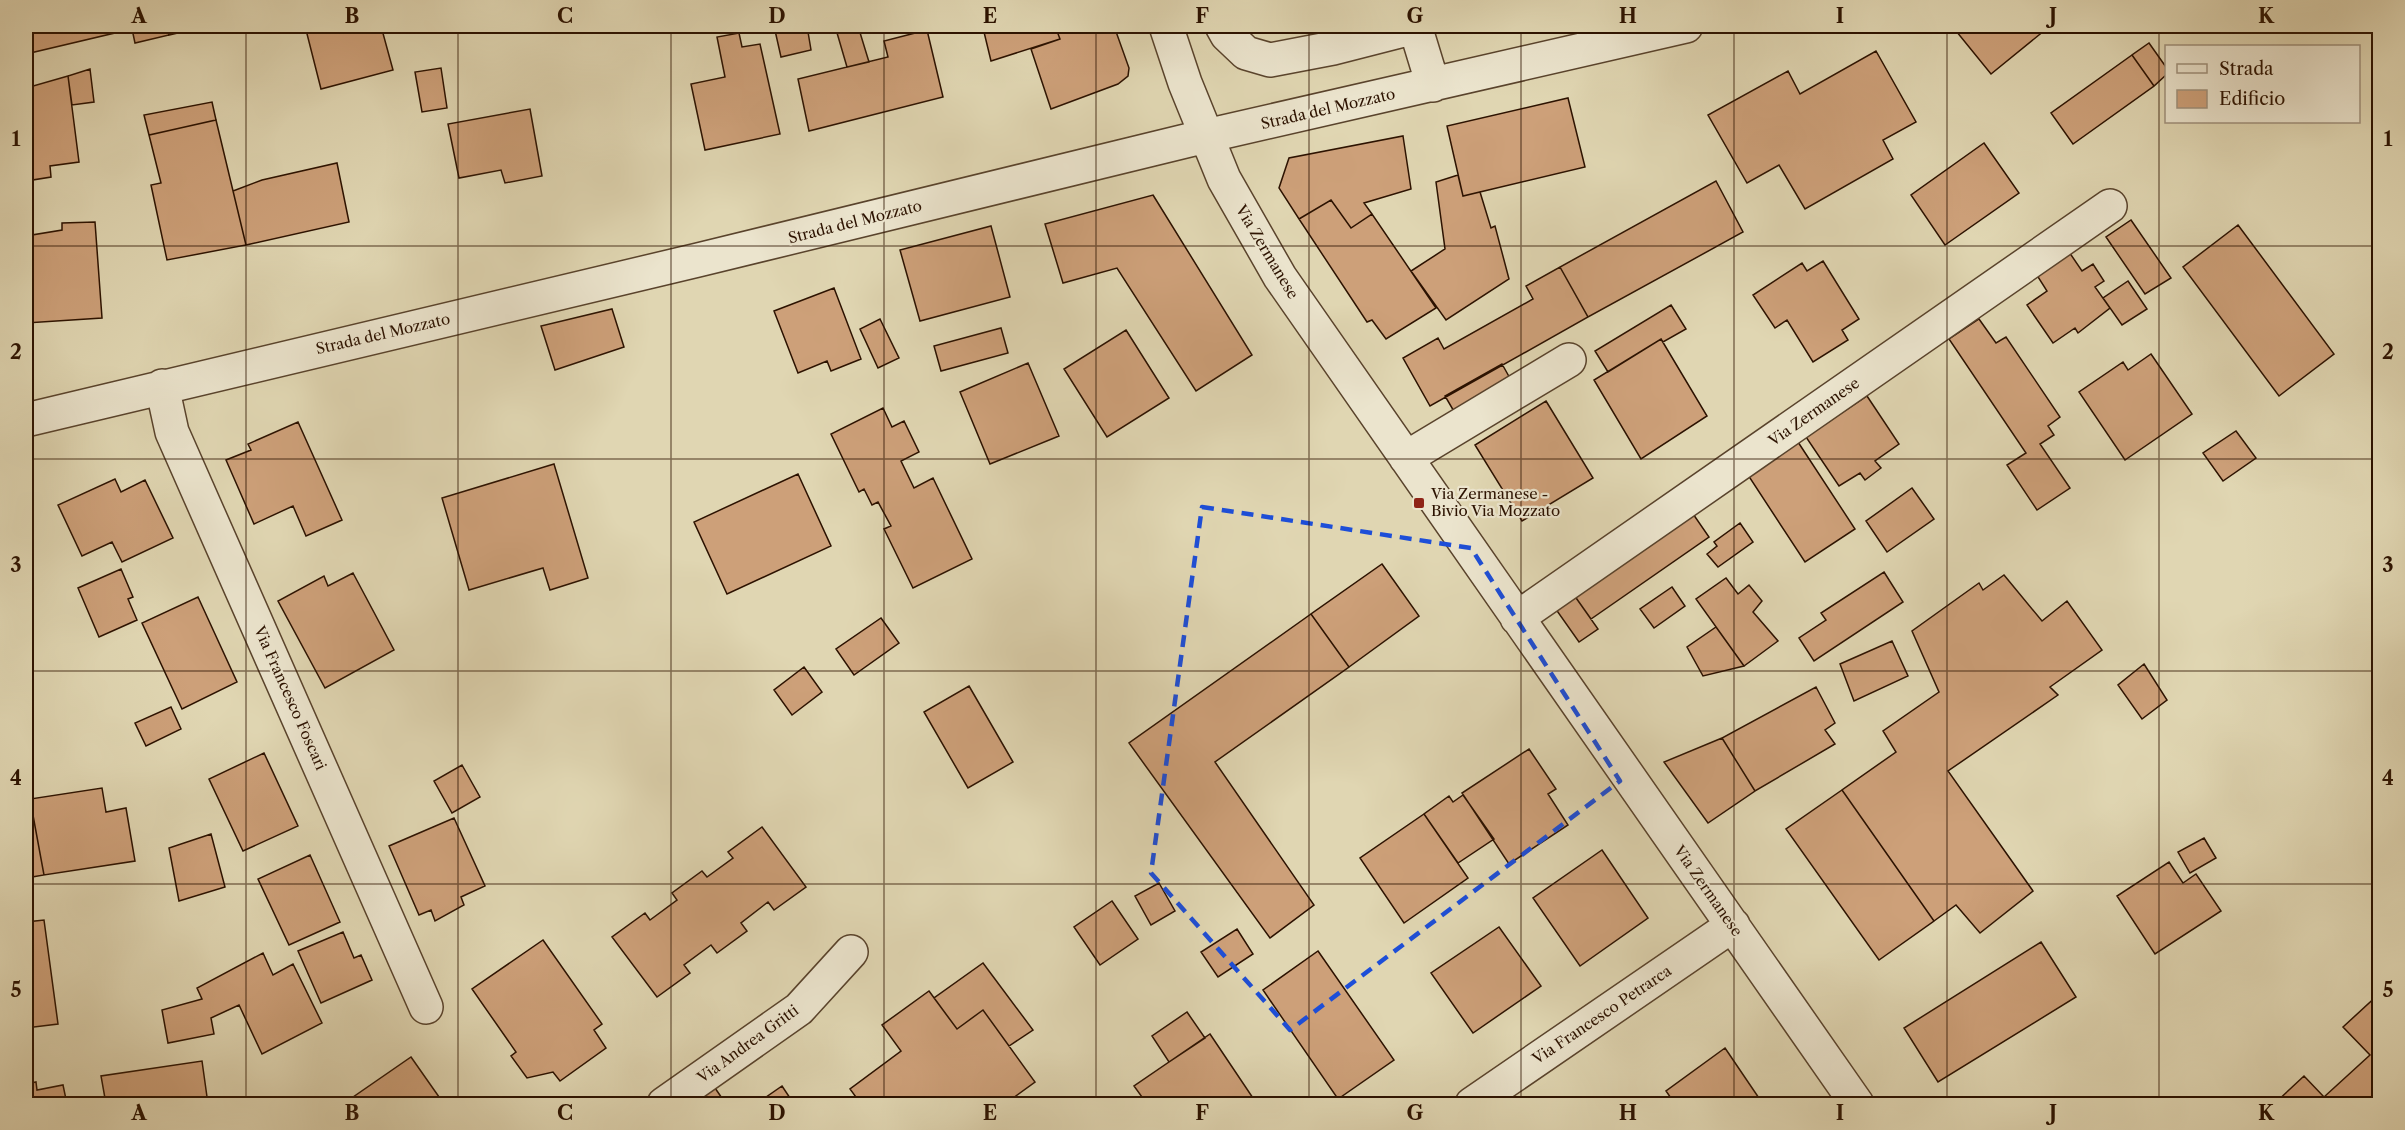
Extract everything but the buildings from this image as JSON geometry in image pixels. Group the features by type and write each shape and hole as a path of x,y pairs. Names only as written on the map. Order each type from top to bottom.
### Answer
{"street":[{"name":"Via Zermanese","path":"1166,26 1185,83 1224,179 1280,277 1857,1104"},
{"path":"1222,26 1227,35 1246,53 1270,60 1333,48 1415,26 1434,85"},
{"name":"Strada del Mozzato","path":"26,420 1206,136 1686,26"},
{"name":"Via Zermanese","path":"1517,618 2110,206"},
{"path":"1406,458 1569,360"},
{"name":"Via Francesco Foscari","path":"162,386 172,432 426,1007"},
{"name":"Via Francesco Petrarca","path":"1472,1104 1733,926"},
{"name":"Via Andrea Gritti","path":"664,1104 799,1009 851,952"}],"highlighted area":[{"path":"1202,507 1471,548 1620,781 1290,1030 1151,873"}],"place":[{"name":"Via Zermanese - Bivio Via Mozzato","path":"1419,503"}]}
